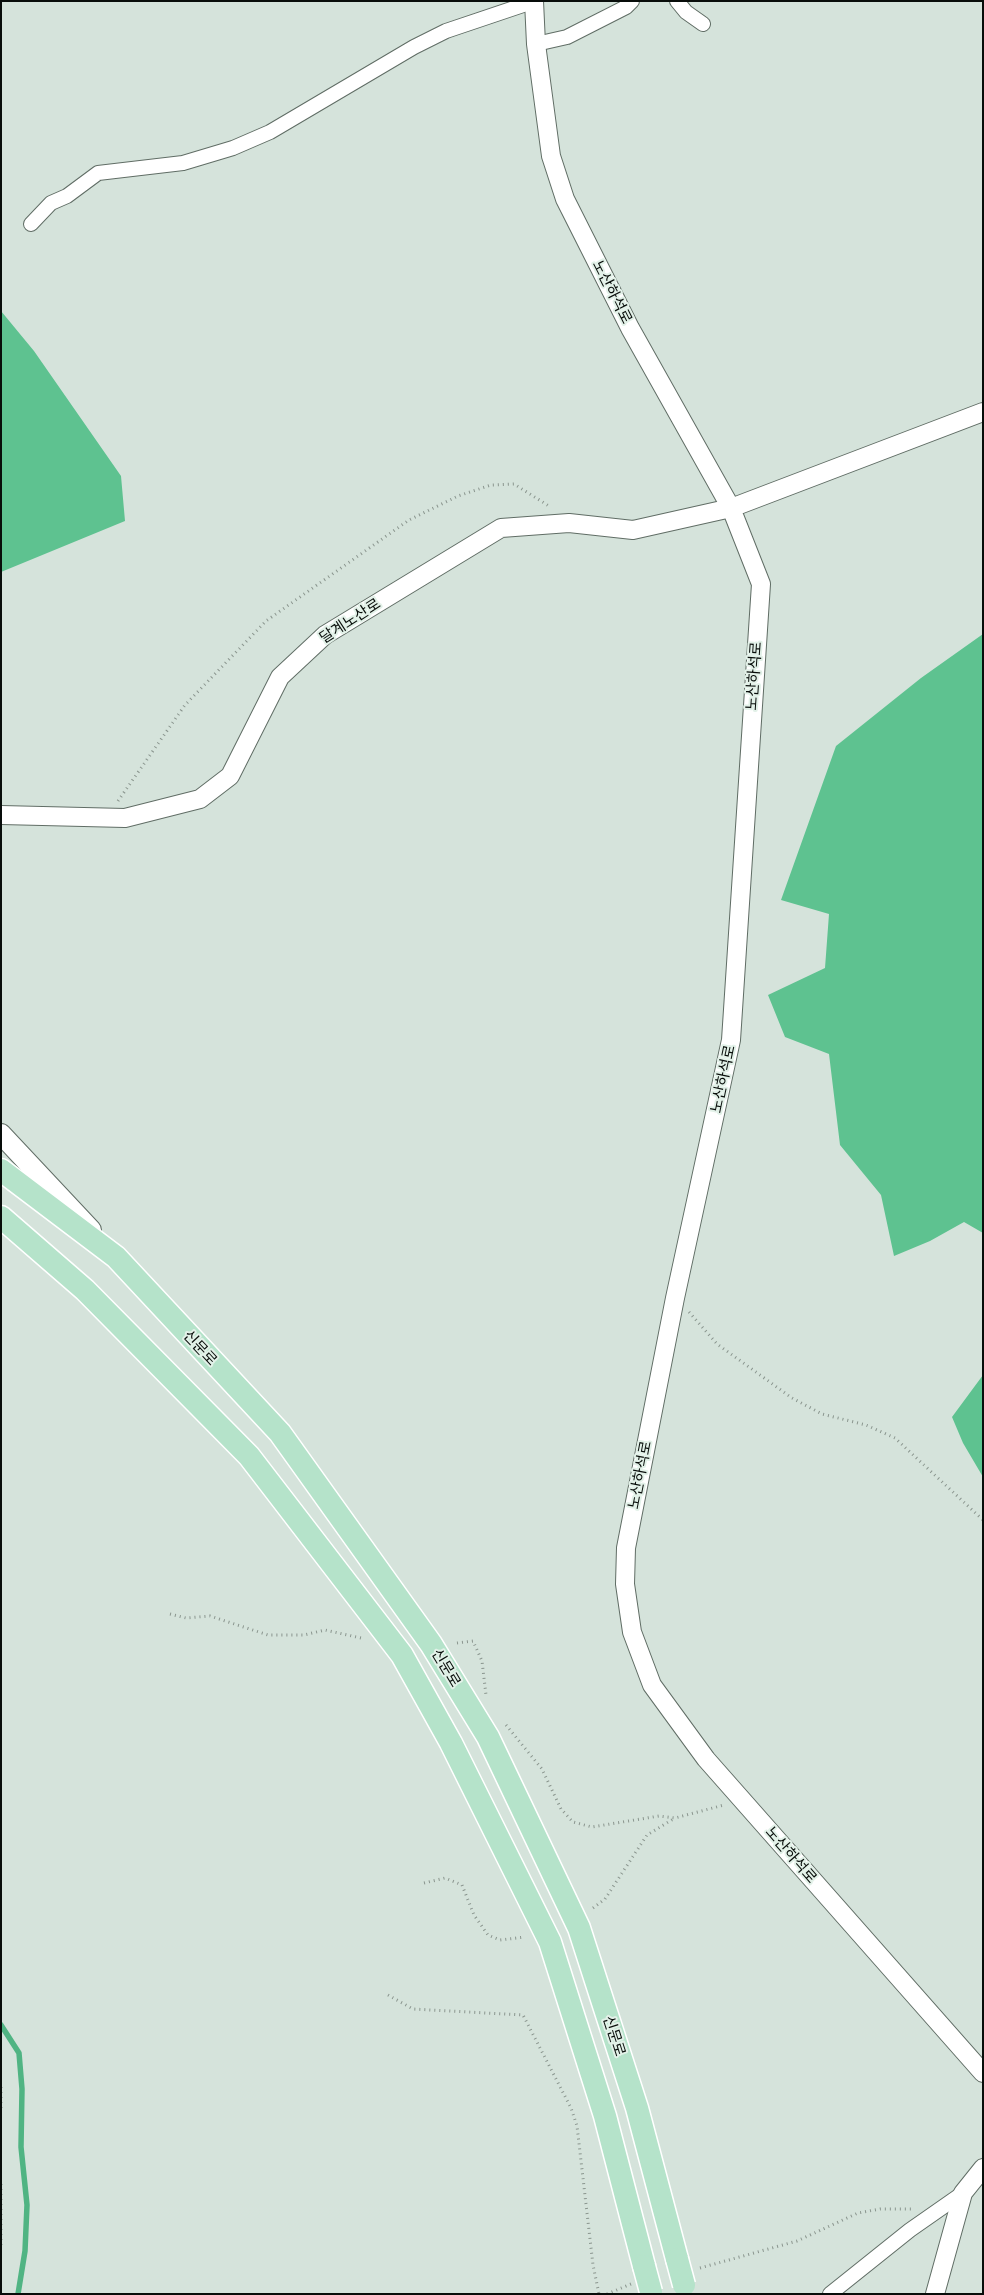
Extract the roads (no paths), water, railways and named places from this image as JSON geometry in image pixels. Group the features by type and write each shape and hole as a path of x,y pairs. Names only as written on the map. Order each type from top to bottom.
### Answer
{"main road":[{"path":"1,1134 116,1257"},
{"name":"신문로","path":"1,1170 116,1257 280,1433 431,1644 488,1737 579,1928 637,2108 684,2277"},
{"path":"1,1217 85,1290 249,1456 402,1655 451,1743 550,1942 605,2116 646,2283"},
{"path":"1,1231 53,1263"}],"street":[{"path":"31,224 51,203 67,196 98,173 182,163 233,148 270,132 414,46 446,31 534,1"},
{"name":"노산하석로","path":"534,1 536,44 551,156 565,200 630,328 732,508 761,584 731,1040 675,1298 626,1548 625,1584 632,1632 652,1685 706,1759 983,2073"},
{"path":"536,44 567,36 626,8 632,1"},
{"path":"676,1 686,12 702,24"},
{"name":"달계노산로","path":"1,815 125,818 200,799 230,776 280,677 325,635 501,528 569,523 633,530 732,508 983,412"},
{"path":"830,2294 910,2230 962,2193 980,2174"},
{"path":"934,2294 962,2193"}],"waterway":[{"path":"1,2025 19,2053 22,2089 21,2147 27,2205 25,2251 18,2294"}]}
